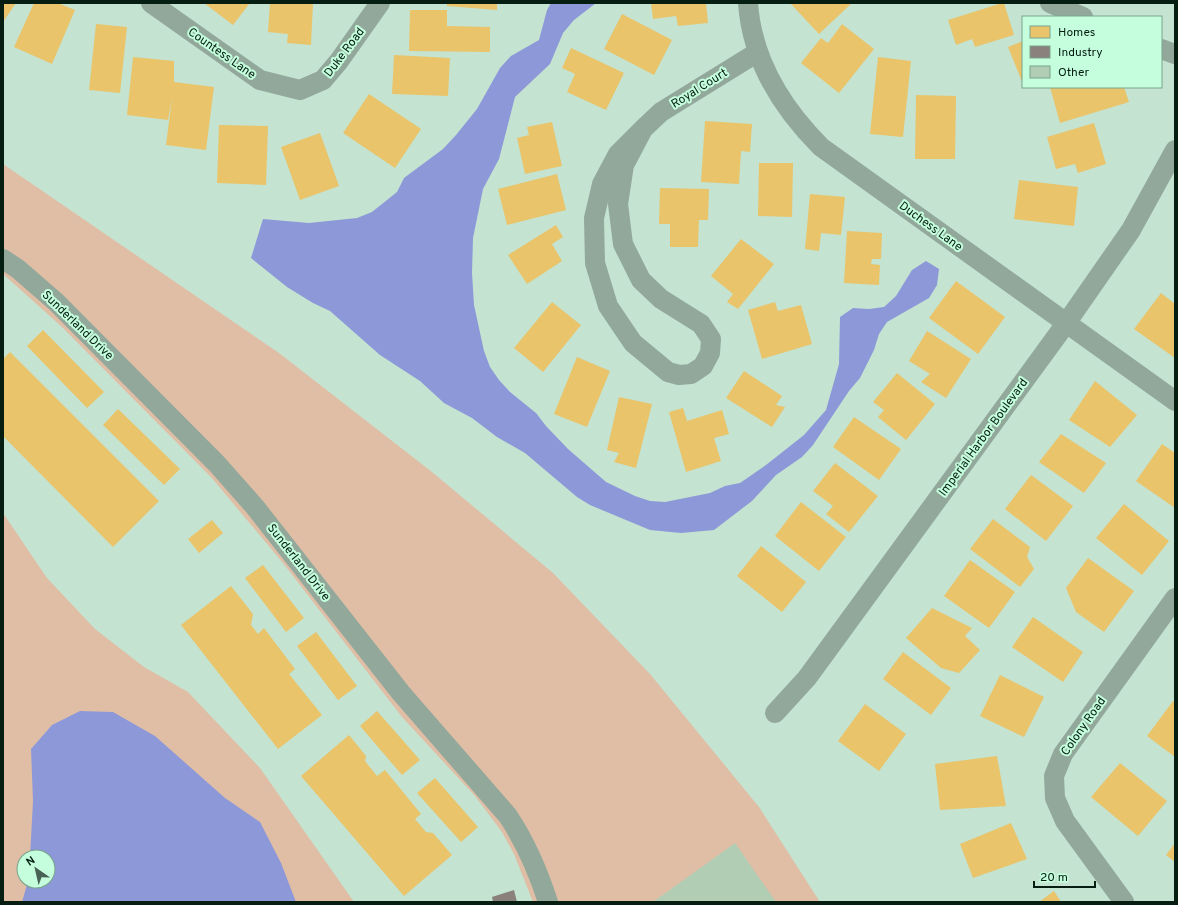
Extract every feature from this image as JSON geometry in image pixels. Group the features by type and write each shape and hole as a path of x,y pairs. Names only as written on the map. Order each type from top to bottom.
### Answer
{"street":[{"name":"Countess Lane","path":"151,3 260,80 300,90"},
{"name":"Duke Road","path":"300,90 323,80 340,61 380,3"},
{"name":"Duchess Lane","path":"748,3 752,30 758,52 769,78 783,104 800,126 821,146 1175,401"},
{"path":"1050,3 1081,16"},
{"path":"1162,49 1175,54"},
{"name":"Royal Court","path":"643,129 624,165 620,188 618,204 623,244 641,280 661,299 701,324 711,339 710,353 704,366 691,374 679,375 668,372 633,343 608,306 595,263 594,218 602,184 618,154 643,129 661,112 758,52"},
{"name":"Imperial Harbor Boulevard","path":"775,713 812,672 1067,322 1131,230 1175,150"},
{"name":"Sunderland Drive","path":"3,259 56,302 217,464 255,507 401,693 508,816 533,858 548,902"},
{"name":"Colony Road","path":"1124,902 1065,821 1055,798 1054,776 1063,754 1175,598"}],"shaded area":[{"path":"3,164 279,353 432,472 553,573 650,674 759,807 820,902 533,902 514,854 502,832 475,796 402,717 283,563 211,477 61,326 3,274"},
{"path":"3,513 47,578 95,629 144,667 188,692 260,768 354,902 3,902"}],"water":[{"path":"551,3 596,3 574,20 563,33 550,64 515,97 499,159 483,189 473,238 472,273 474,305 484,351 490,367 499,380 510,392 536,413 568,449 606,482 635,496 650,501 665,502 710,493 725,486 740,483 804,435 826,410 839,364 840,317 853,308 869,309 884,307 896,296 912,270 926,261 939,269 937,285 929,298 887,322 879,334 874,350 860,378 849,391 813,445 802,457 776,475 752,501 714,530 681,533 650,530 590,505 577,497 525,453 497,437 472,418 444,403 420,381 380,355 330,311 313,303 287,287 251,258 263,219 309,223 357,218 372,212 397,192 404,178 443,149 456,135 477,109 500,68 511,56 539,40 547,10"},
{"path":"80,711 113,712 155,736 225,798 260,822 281,863 296,902 22,902 26,889 56,889 56,849 30,849 33,801 31,749 52,725"}],"building: Homes":[{"path":"3,3 16,3 3,22"},
{"path":"34,3 58,3 75,10 52,64 14,47"},
{"path":"204,3 250,3 233,25"},
{"path":"270,3 313,3 311,45 287,43 288,34 268,32"},
{"path":"447,3 497,3 497,10 447,6"},
{"path":"651,3 706,3 708,23 678,26 676,16 653,19"},
{"path":"790,3 852,3 819,34"},
{"path":"1004,3 1014,35 975,47 972,39 956,45 948,20"},
{"path":"410,10 447,10 447,26 490,27 490,52 409,51"},
{"path":"622,14 672,40 654,75 604,49"},
{"path":"96,24 127,27 120,93 89,90"},
{"path":"842,24 874,49 839,93 801,63 821,38 828,43"},
{"path":"1022,41 1022,82 1008,47"},
{"path":"571,48 624,73 606,110 567,92 575,74 562,68"},
{"path":"394,55 450,58 448,96 392,94"},
{"path":"133,57 174,61 174,82 214,87 206,150 166,145 172,98 168,120 127,115"},
{"path":"878,57 911,61 903,137 870,134"},
{"path":"1050,88 1124,88 1129,102 1060,123"},
{"path":"369,94 421,129 395,168 343,133"},
{"path":"916,95 956,96 955,159 915,159"},
{"path":"705,121 752,124 750,152 741,151 739,184 701,182"},
{"path":"552,122 562,166 525,174 517,138 529,135 527,127"},
{"path":"1094,123 1106,164 1078,173 1075,164 1056,169 1047,137"},
{"path":"219,125 268,126 266,185 217,183"},
{"path":"320,133 339,186 300,200 281,147"},
{"path":"759,163 793,163 792,217 758,216"},
{"path":"557,174 566,210 507,225 498,189"},
{"path":"1019,180 1078,187 1074,226 1014,219"},
{"path":"660,188 709,189 708,220 699,220 698,247 670,247 670,224 659,224"},
{"path":"810,194 845,197 841,235 821,233 819,251 805,249"},
{"path":"556,225 563,237 552,244 562,261 527,284 508,255"},
{"path":"847,231 882,233 881,259 872,259 871,264 880,265 879,285 844,283"},
{"path":"741,239 774,264 738,309 727,302 733,294 711,276"},
{"path":"956,281 1005,317 978,354 929,318"},
{"path":"1161,293 1175,304 1175,358 1134,329"},
{"path":"552,302 581,325 543,372 514,348"},
{"path":"775,302 778,311 801,305 812,344 762,359 748,310"},
{"path":"43,330 104,392 87,408 27,346"},
{"path":"927,331 971,359 946,398 921,382 930,374 909,361"},
{"path":"10,352 159,501 113,547 3,436 3,359"},
{"path":"577,357 610,371 587,427 554,414"},
{"path":"744,371 782,396 776,405 785,407 772,427 726,398"},
{"path":"897,373 935,404 906,440 878,417 884,410 873,402"},
{"path":"1095,381 1137,415 1110,447 1069,420"},
{"path":"619,397 652,404 636,468 614,462 619,453 607,450"},
{"path":"683,408 687,421 722,410 729,434 714,438 721,461 686,472 669,412"},
{"path":"118,409 180,469 164,485 103,425"},
{"path":"854,417 901,449 879,480 833,447"},
{"path":"1061,434 1106,463 1084,493 1039,462"},
{"path":"1162,444 1175,453 1175,508 1136,481"},
{"path":"835,463 878,496 849,532 826,514 833,506 813,491"},
{"path":"1031,475 1073,506 1046,541 1005,509"},
{"path":"801,502 846,537 819,571 775,536"},
{"path":"1124,504 1169,541 1142,575 1096,538"},
{"path":"993,519 1030,547 1027,557 1034,569 1020,587 970,549"},
{"path":"212,520 223,533 199,553 188,539"},
{"path":"761,546 806,582 782,612 737,576"},
{"path":"1088,558 1134,591 1104,632 1076,612 1066,588"},
{"path":"970,560 1015,592 989,628 944,596"},
{"path":"263,565 304,618 286,632 245,578"},
{"path":"231,586 253,614 251,625 258,634 264,628 295,669 289,674 322,715 278,749 181,625"},
{"path":"932,608 972,628 965,636 980,650 959,673 941,668 906,638"},
{"path":"1033,617 1083,652 1063,682 1012,647"},
{"path":"316,632 357,686 338,700 297,646"},
{"path":"903,652 951,688 931,715 883,679"},
{"path":"1000,675 1044,697 1024,737 980,716"},
{"path":"1173,701 1175,702 1175,757 1147,736"},
{"path":"865,704 906,734 879,771 838,741"},
{"path":"377,711 420,760 402,775 360,726"},
{"path":"349,735 366,756 365,761 377,776 385,770 421,814 415,819 426,832 433,833 452,855 404,896 301,776"},
{"path":"997,756 1006,806 940,810 935,764"},
{"path":"1120,763 1167,801 1138,836 1091,797"},
{"path":"435,778 478,827 461,842 417,793"},
{"path":"1011,823 1027,859 973,878 960,844"},
{"path":"1175,843 1175,862 1166,855"},
{"path":"1054,891 1061,902 1039,902"}],"building: Industry":[{"path":"514,890 517,902 493,902 492,897"}],"building: Other":[{"path":"735,843 776,902 653,902"}]}
